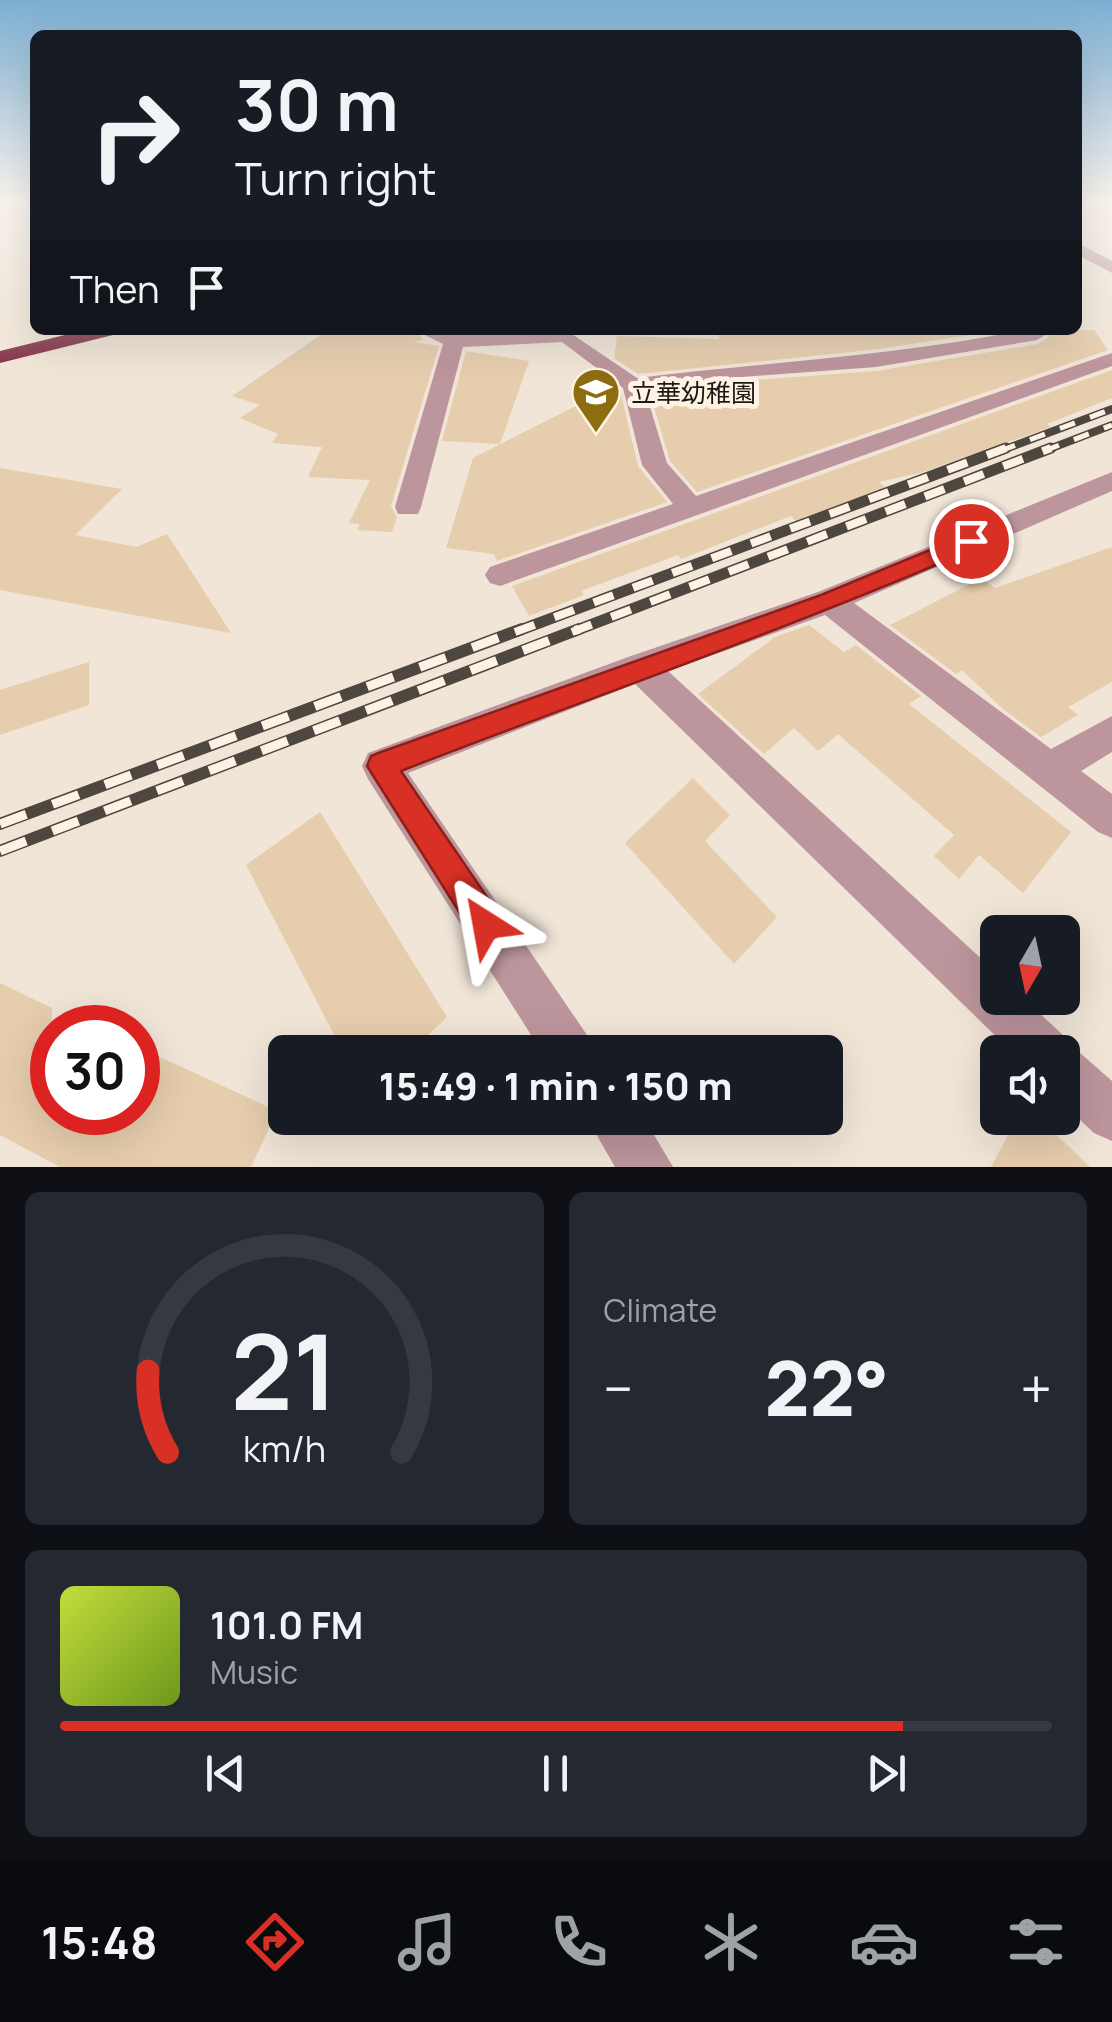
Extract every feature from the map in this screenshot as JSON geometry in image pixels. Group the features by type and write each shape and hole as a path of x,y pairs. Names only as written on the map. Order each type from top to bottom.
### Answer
{"highway":[{"path":"0,344 37,335"},
{"path":"0,357 90,335"}],"street":[{"path":"438,335 454,341 512,335"},
{"path":"544,335 566,336 633,385 655,465 692,508"},
{"path":"912,335 932,353"},
{"path":"633,385 932,353 1031,335"},
{"path":"408,507 454,341"},
{"path":"500,575 1112,359"},
{"path":"559,1035 381,766 829,602 1112,481"},
{"path":"829,602 1112,818"},
{"path":"640,668 1028,1035"},
{"path":"1049,770 1112,732"},
{"path":"1080,1085 1112,1116"},
{"path":"624,1135 646,1167"}],"building":[{"path":"1082,330 1094,330 1108,350 697,492 670,461 650,393 742,381 877,371 1038,344 1049,337 1082,335"},
{"path":"321,335 419,335 424,339 414,342 439,346 391,506 397,517 392,532 357,530 360,524 349,523 370,480 308,477 322,447 272,443 278,434 240,418 260,405 232,396"},
{"path":"718,335 970,335 879,349 638,374 614,358 617,336 720,339"},
{"path":"466,351 529,361 500,444 442,441"},
{"path":"1112,370 1112,398 1047,424 1051,427 923,472 879,482 887,489 796,521 791,516 681,559 678,555 581,591 584,595 529,616 512,586"},
{"path":"589,379 605,379 620,390 638,466 667,502 497,561 494,554 446,548 473,458 586,401"},
{"path":"0,468 122,489 75,535 137,547 167,534 231,633 0,590"},
{"path":"1112,547 1112,682 1068,707 1078,715 1041,737 1003,709 962,670 956,674 890,625 982,578 995,588"},
{"path":"809,625 844,652 856,645 921,696 909,704 1071,832 1023,893 979,855 959,879 934,856 954,835 838,734 818,751 794,728 764,754 698,694 775,637"},
{"path":"89,662 89,705 0,735 0,690"},
{"path":"693,778 730,815 705,841 777,917 734,964 625,843"},
{"path":"320,812 447,1017 428,1035 334,1035 246,865"},
{"path":"0,983 46,1005 30,1005 30,1135 160,1135 160,1057 268,1107 268,1130 251,1167 60,1167 0,1135"},
{"path":"1008,1135 1057,1135 1090,1167 991,1167"}],"railway":[{"path":"1000,451 1112,409"},
{"path":"1044,451 1112,425"},
{"path":"515,632 1006,448"},
{"path":"572,632 1051,448"},
{"path":"0,824 522,629"},
{"path":"0,851 579,629"}],"place":[{"name":"立華幼稚園","path":"596,434"}],"route":[{"path":"486,925 381,766 829,602 971,541"}]}
